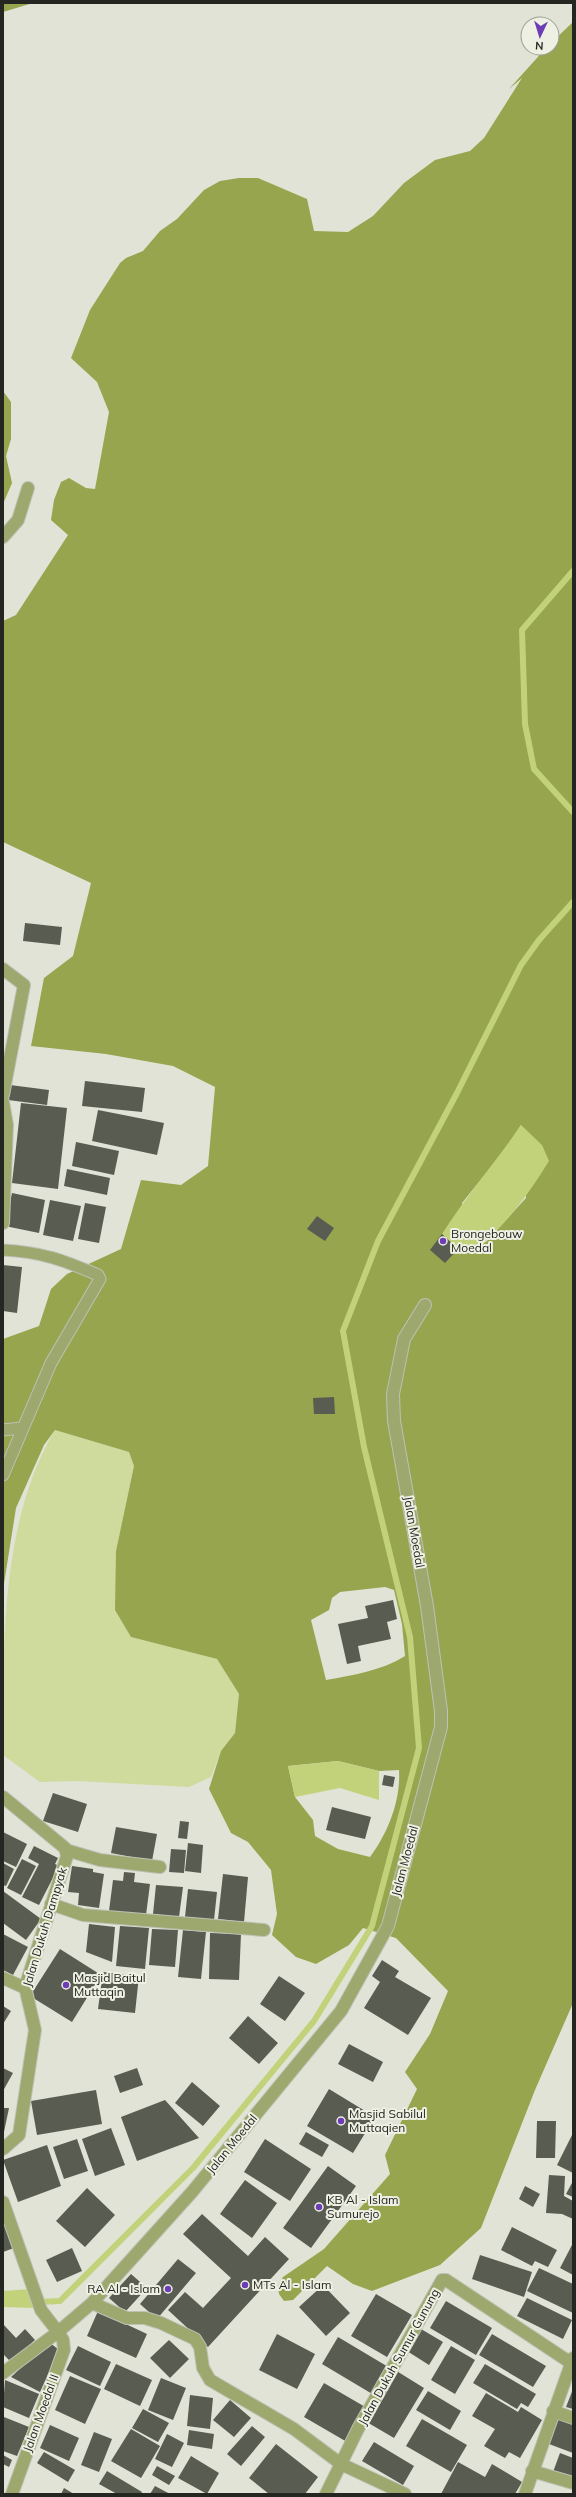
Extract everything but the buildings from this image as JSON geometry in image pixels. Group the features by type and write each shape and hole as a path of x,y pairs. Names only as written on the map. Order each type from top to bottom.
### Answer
{"street":[{"path":"3,537 18,520 28,488"},
{"path":"3,969 24,985 3,1095"},
{"path":"3,1102 8,1125 3,1223"},
{"name":"Jalan Moedal","path":"3,2373 74,2320 92,2303 192,2192 341,2011 388,1926 441,1727 441,1711 433,1648 394,1421 393,1394 404,1339 426,1305"},
{"name":"Jalan Dukuh Dampyak","path":"3,1797 66,1850 67,1856 25,1988 35,2032 19,2135 3,2149"},
{"path":"66,1850 100,1860 160,1868"},
{"path":"51,1904 83,1915 264,1930"},
{"path":"3,1978 25,1988"},
{"path":"3,2202 41,2310 58,2332"},
{"name":"Jalan Dukuh Sumur Gunung","path":"326,2494 358,2430 442,2280 446,2280 572,2360"},
{"path":"92,2303 127,2318 145,2318 161,2323 195,2339 200,2347 203,2368 210,2380 294,2429 341,2464 405,2494"},
{"name":"Jalan Moedal II","path":"12,2494 64,2350 63,2340 58,2332"},
{"path":"525,2494 552,2411 572,2360"},
{"path":"552,2411 573,2418"},
{"path":"532,2471 573,2483"}],"lane":[{"path":"3,1250 27,1251 54,1256 98,1275 100,1279 58,1350 21,1428 3,1475"},
{"path":"3,1430 21,1428"}],"shaded area":[{"path":"3,3 33,3 3,12"},
{"path":"573,22 573,2003 535,2090 481,2228 440,2265 372,2291 353,2284 327,2266 293,2300 284,2301 279,2294 278,2286 283,2277 324,2249 390,2174 385,2155 417,2089 405,2072 430,2034 448,1991 396,1938 363,1928 349,1945 316,1964 296,1957 272,1935 277,1914 271,1870 248,1842 231,1833 209,1789 221,1751 235,1733 239,1694 217,1659 131,1637 115,1610 116,1551 134,1466 129,1452 55,1430 44,1445 16,1508 3,1590 3,1339 39,1326 51,1289 67,1274 121,1249 141,1180 181,1185 208,1166 215,1087 173,1066 106,1054 31,1046 44,978 73,956 91,883 3,842 3,621 16,615 68,535 51,520 54,500 61,482 69,478 86,488 95,489 109,412 97,382 71,358 90,310 120,263 126,258 143,251 160,231 177,219 204,190 220,181 239,178 258,178 307,199 314,231 348,232 373,216 404,183 435,160 470,151 484,138 522,78 509,89 539,56 560,56 560,34","holes":["521,1125 526,1198 487,1241 472,1252 462,1203 503,1152","385,1587 394,1590 402,1624 405,1656 377,1669 326,1680 311,1620 329,1610 332,1598 340,1592","338,1761 379,1771 399,1770 398,1793 392,1816 388,1827 370,1857 338,1849 315,1836 313,1820 295,1797 288,1766"]},
{"path":"3,391 11,402 11,439 6,456 12,483 3,504"},
{"path":"521,1125 542,1145 549,1161 515,1210 495,1232 472,1252 458,1249 442,1234"},
{"path":"55,1430 129,1452 134,1466 116,1551 131,1637 217,1659 239,1694 235,1733 221,1751 211,1777 189,1787 77,1781 40,1782 3,1755 3,1672 5,1629 8,1587 14,1545 24,1505 37,1466"},
{"path":"338,1761 379,1771 379,1800 340,1788 295,1797 288,1766"},
{"path":"30,2289 35,2308 3,2307 3,2291"}],"waterway":[{"path":"573,571 522,630 525,724 534,769 573,812"},
{"path":"37,2302 60,2301 193,2168 314,2021 372,1926 419,1748 410,1637 364,1447 343,1331 378,1241 457,1093 521,965 539,940 573,902"}],"place":[{"name":"Brongebouw Moedal","path":"443,1241"},
{"name":"Masjid Baitul Muttaqin","path":"66,1985"},
{"name":"Masjid Sabilul Muttaqien","path":"341,2121"},
{"name":"KB Al - Islam Sumurejo","path":"319,2207"},
{"name":"MTs Al - Islam","path":"245,2285"},
{"name":"RA Al - Islam","path":"168,2289"}]}
